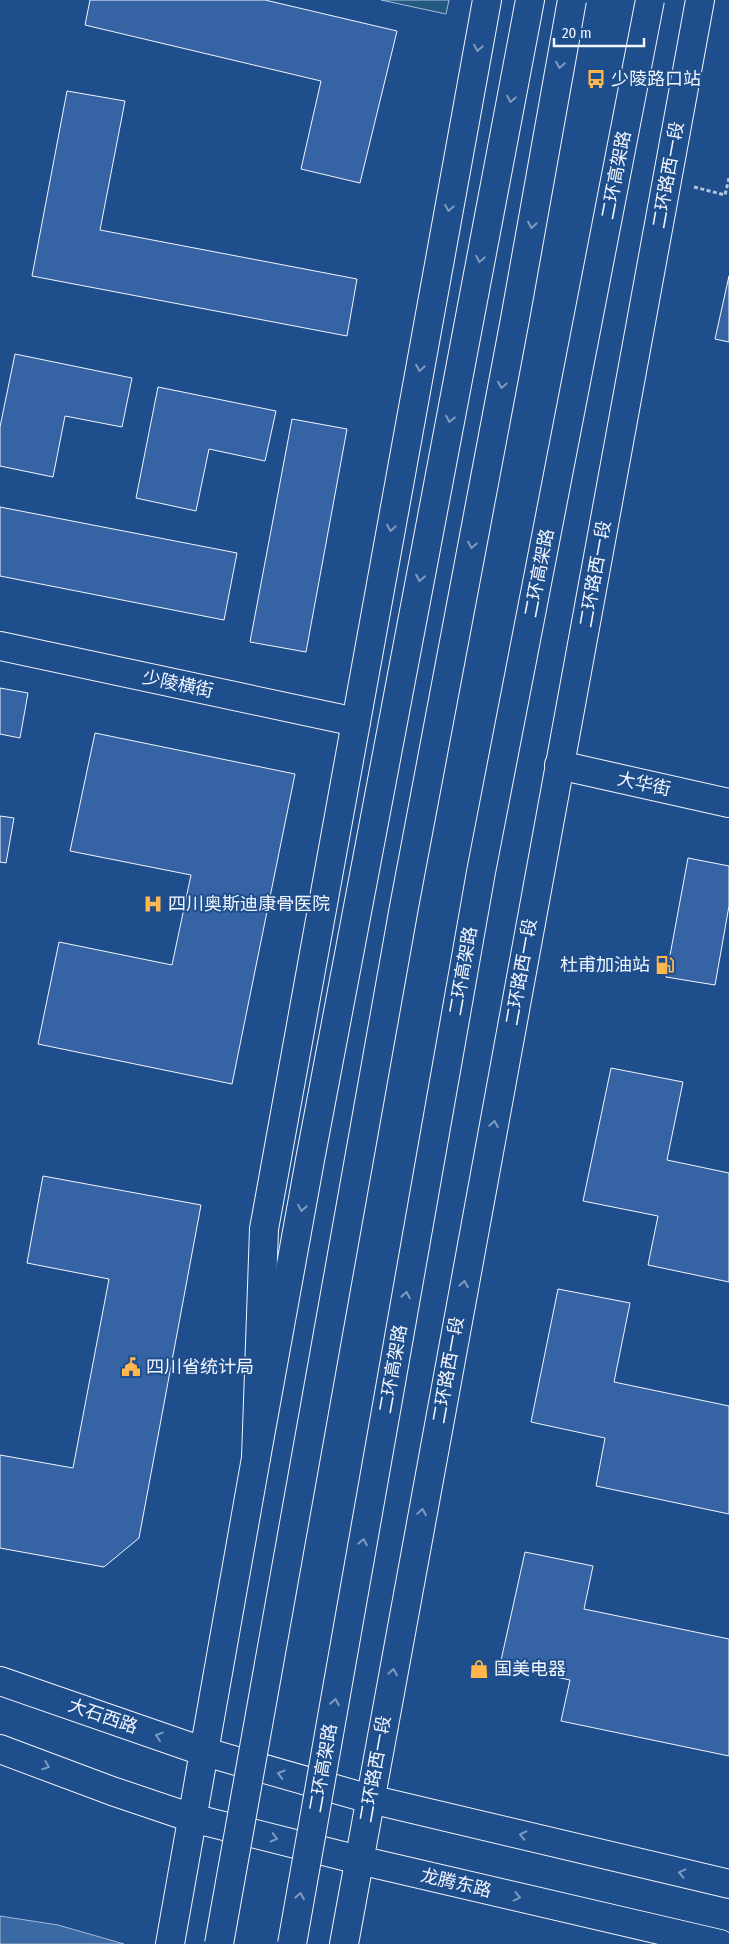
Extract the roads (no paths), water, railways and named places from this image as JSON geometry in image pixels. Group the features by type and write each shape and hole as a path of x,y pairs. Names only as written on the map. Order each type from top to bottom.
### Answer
{"main road":[{"path":"256,1458 264,1229 487,0"},
{"path":"172,1935 310,1160 530,0"},
{"path":"219,1944 406,897 515,319 572,0"},
{"name":"二环高架路","path":"292,1944 481,872 650,0"},
{"name":"二环路西一段","path":"344,1944 700,0"},
{"name":"少陵横街","path":"0,646 356,722"},
{"name":"大华街","path":"559,765 729,803"},
{"name":"大石西路","path":"0,1681 205,1752"},
{"path":"0,1749 112,1791 192,1818"},
{"path":"205,1752 370,1799 729,1884"},
{"name":"龙腾东路","path":"192,1818 359,1860 720,1944"}],"place":[{"name":"少陵路口站","path":"596,79"},
{"name":"四川奥斯迪康骨医院","path":"153,904"},
{"name":"杜甫加油站","path":"665,965"},
{"name":"四川省统计局","path":"131,1367"},
{"name":"国美电器","path":"479,1669"}]}
